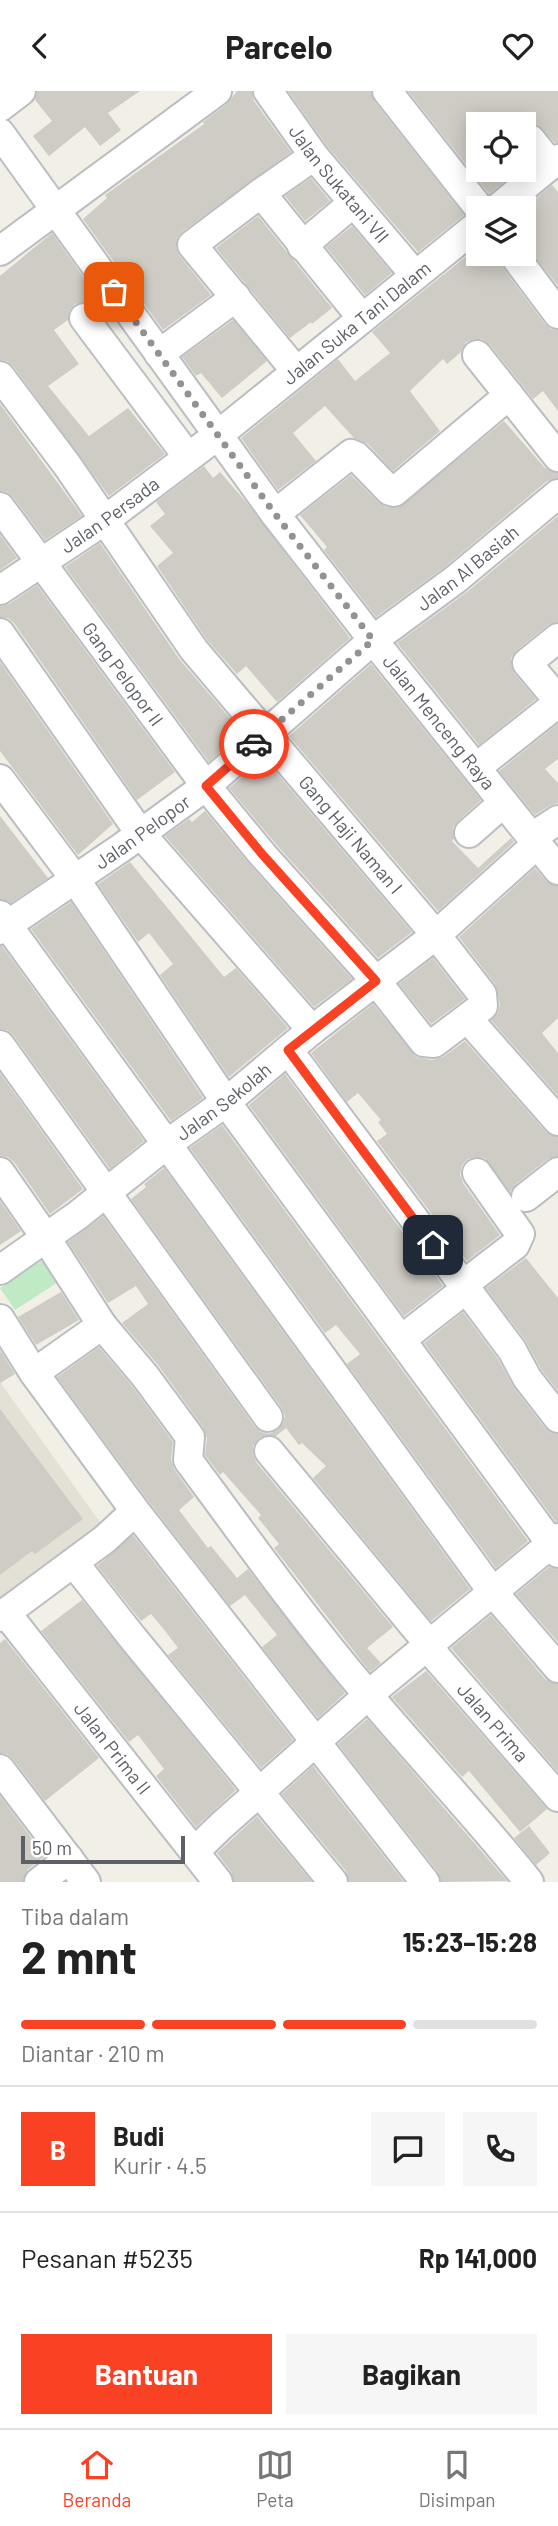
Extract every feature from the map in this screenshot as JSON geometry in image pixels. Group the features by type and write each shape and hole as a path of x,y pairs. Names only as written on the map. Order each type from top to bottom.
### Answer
{"street":[{"path":"0,107 22,91"},
{"path":"0,251 217,91"},
{"name":"Jalan Sukatani VII","path":"268,91 314,156 415,275"},
{"path":"387,91 470,196"},
{"name":"Jalan Menceng Raya","path":"0,133 159,354 227,427 275,514 558,870"},
{"path":"513,196 554,162 536,145"},
{"path":"296,372 192,245 314,156"},
{"path":"261,194 362,318"},
{"path":"302,246 354,203"},
{"name":"Jalan Suka Tani Dalam","path":"227,427 466,235"},
{"path":"522,266 558,314"},
{"path":"159,354 236,297"},
{"path":"83,318 188,457"},
{"path":"477,355 558,457"},
{"name":"Gang Haji Naman I","path":"0,376 105,520 194,650 436,935 484,996 483,1006 468,1019"},
{"path":"275,514 351,454 394,492 509,395"},
{"name":"Jalan Persada","path":"0,590 105,520 227,427"},
{"name":"Jalan Al Basiah","path":"373,640 456,579 558,494"},
{"name":"Gang Pelopor II","path":"0,507 206,786 262,854 376,981 426,1044 434,1043 468,1019"},
{"path":"0,633 140,833 312,1030"},
{"path":"477,767 558,702 527,663 558,638"},
{"name":"Jalan Pelopor","path":"2,923 75,879 206,786 373,640"},
{"path":"0,779 75,879 226,1102 556,1545 492,1591 368,1695 194,1852"},
{"path":"469,833 503,803"},
{"name":"Jalan Sekolah","path":"0,1270 226,1102 312,1030 436,935 558,820"},
{"path":"2,923 167,1144 492,1591 558,1668"},
{"path":"468,1019 558,1121"},
{"path":"0,1045 268,1417"},
{"path":"288,1050 512,1350 527,1378 558,1418"},
{"path":"0,1172 46,1237 102,1325 145,1376 190,1437 188,1459 246,1540 368,1695 483,1825 529,1882"},
{"path":"526,1198 558,1172"},
{"path":"402,1339 515,1245 520,1234 477,1173"},
{"path":"0,1319 34,1373 133,1508 425,1882"},
{"path":"34,1373 102,1325"},
{"name":"Jalan Prima","path":"269,1451 429,1644 437,1658 558,1797"},
{"path":"3,1615 105,1539 132,1514 133,1508"},
{"path":"74,1563 333,1882"},
{"name":"Jalan Prima II","path":"3,1615 218,1882"},
{"path":"0,1769 86,1882"},
{"path":"39,1882 69,1859"}],"shaded area":[{"path":"0,1382 102,1525 0,1597"}],"green space":[{"path":"49,1256 64,1278 15,1310 0,1288"}],"building":[{"path":"37,91 140,91 108,113 121,130 100,146 85,127 49,156 33,136 52,121 35,100"},
{"path":"237,91 252,91 254,101 291,152 177,238 179,255 211,295 163,330 83,219 107,198 105,195 204,124 203,122 227,104"},
{"path":"288,91 371,91 374,101 464,215 418,252 327,146"},
{"path":"408,91 558,91 558,143 536,124 536,112 466,112 466,165"},
{"path":"311,178 330,201 305,221 285,196"},
{"path":"480,182 504,182 489,194"},
{"path":"552,185 558,192 558,286 536,258 536,198"},
{"path":"258,216 332,308 290,338 216,248"},
{"path":"352,226 392,273 365,295 326,247"},
{"path":"52,233 100,300 94,305 83,302 75,304 69,311 68,320 54,330 79,364 48,386 89,436 128,408 165,454 109,496 13,366 0,360 0,276"},
{"path":"466,257 466,266 502,266 545,324 558,330 558,411 543,391 533,399 490,345 482,339 474,339 466,342 461,352 447,364 443,359 410,391 440,431 393,471 368,444 354,438 325,406 293,433 316,461 278,490 241,438 338,359 355,381 390,353 372,332"},
{"path":"233,320 267,361 222,398 201,373 196,376 182,357"},
{"path":"0,404 82,516 45,540 13,497 0,491"},
{"path":"504,421 545,468 558,473 558,478 547,481 446,566 376,617 324,550 327,547 300,515 351,475 379,503 398,508"},
{"path":"204,466 213,478 220,472 247,503 350,638 277,702 246,666 237,674 207,640 157,566 173,553 150,526 165,514 156,502"},
{"path":"558,516 558,622 548,625 511,658 514,673 536,699 479,745 397,643 467,592"},
{"path":"0,535 17,558 0,570"},
{"path":"100,543 180,660 242,732 209,762 65,567"},
{"path":"37,585 175,772 137,800 14,623 8,618 0,617 0,606 9,604"},
{"path":"0,662 113,824 78,855 0,751"},
{"path":"371,664 481,800 453,828 452,841 478,868 511,838 514,842 438,911 289,736"},
{"path":"558,724 558,759 545,769 558,783 558,803 535,815 499,771"},
{"path":"264,758 412,932 378,958 229,788"},
{"path":"205,811 352,979 314,1007 165,836 189,819 192,822"},
{"path":"0,816 48,878 11,903 0,899"},
{"path":"130,862 224,977 236,968 288,1028 229,1077 160,975 173,964 149,933 138,942 98,884"},
{"path":"535,868 546,881 558,886 558,1018 542,1033 558,1053 558,1096 491,1020 498,1013 500,1005 495,984 459,937"},
{"path":"71,902 203,1098 171,1121 31,929"},
{"path":"0,946 144,1141 110,1169 13,1035 0,1029"},
{"path":"433,958 465,999 431,1024 399,984"},
{"path":"373,1004 416,1057 432,1060 443,1057 465,1041 546,1132 558,1137 558,1156 548,1159 516,1184 510,1192 485,1158 468,1159 462,1165 460,1174 463,1183 500,1235 467,1261 377,1141 387,1134 378,1122 381,1120 358,1093 347,1102 311,1053"},
{"path":"0,1073 83,1189 50,1214 14,1162 8,1157 0,1156"},
{"path":"285,1074 443,1286 404,1316 249,1105"},
{"path":"222,1125 528,1541 496,1568 347,1364 360,1354 336,1325 325,1333 190,1148"},
{"path":"164,1168 470,1589 431,1621 313,1478 326,1466 302,1443 299,1445 286,1428 276,1436 259,1438 253,1446 256,1462 393,1627 367,1648 381,1663 370,1672 274,1548 279,1544 258,1518 261,1515 223,1472 220,1475 205,1455 207,1438 203,1427 158,1365 122,1323 148,1304 136,1286 108,1303 68,1242 103,1216 255,1427 269,1434 278,1430 285,1416 281,1407 131,1199"},
{"path":"0,1201 21,1231 0,1245"},
{"path":"526,1258 558,1298 558,1391 541,1369 525,1340 486,1288"},
{"path":"61,1292 79,1320 36,1345 18,1317"},
{"path":"463,1312 498,1359 514,1388 545,1428 558,1434 558,1522 424,1343"},
{"path":"99,1347 173,1442 171,1459 174,1469 194,1497 179,1510 208,1548 211,1546 237,1578 248,1569 345,1693 318,1718 262,1647 277,1635 245,1595 230,1606 57,1377"},
{"path":"0,1350 15,1374 0,1383"},
{"path":"0,1409 83,1519 35,1554 32,1551 0,1575"},
{"path":"133,1535 293,1740 261,1768 168,1655 178,1648 166,1632 151,1614 141,1621 97,1566"},
{"path":"549,1567 558,1569 558,1642 516,1594"},
{"path":"82,1600 236,1790 196,1827 156,1776 164,1769 138,1735 129,1742 41,1631"},
{"path":"491,1615 545,1679 558,1684 558,1772 451,1648"},
{"path":"5,1639 99,1758 45,1801 13,1759 0,1753 0,1643"},
{"path":"426,1671 547,1809 520,1832 469,1771 462,1777 392,1697"},
{"path":"367,1719 507,1881 441,1882 438,1872 338,1744"},
{"path":"313,1766 404,1882 349,1882 346,1871 282,1794"},
{"path":"0,1796 45,1856 28,1869 23,1882 0,1882"},
{"path":"257,1816 312,1882 234,1882 231,1872 217,1853"},
{"path":"529,1826 550,1853 536,1865 514,1838"}],"way so far":[{"path":"114,292 275,514 373,640 254,744"}],"route":[{"path":"254,744 206,786 262,854 335,932 376,981 288,1050 433,1245"}]}
